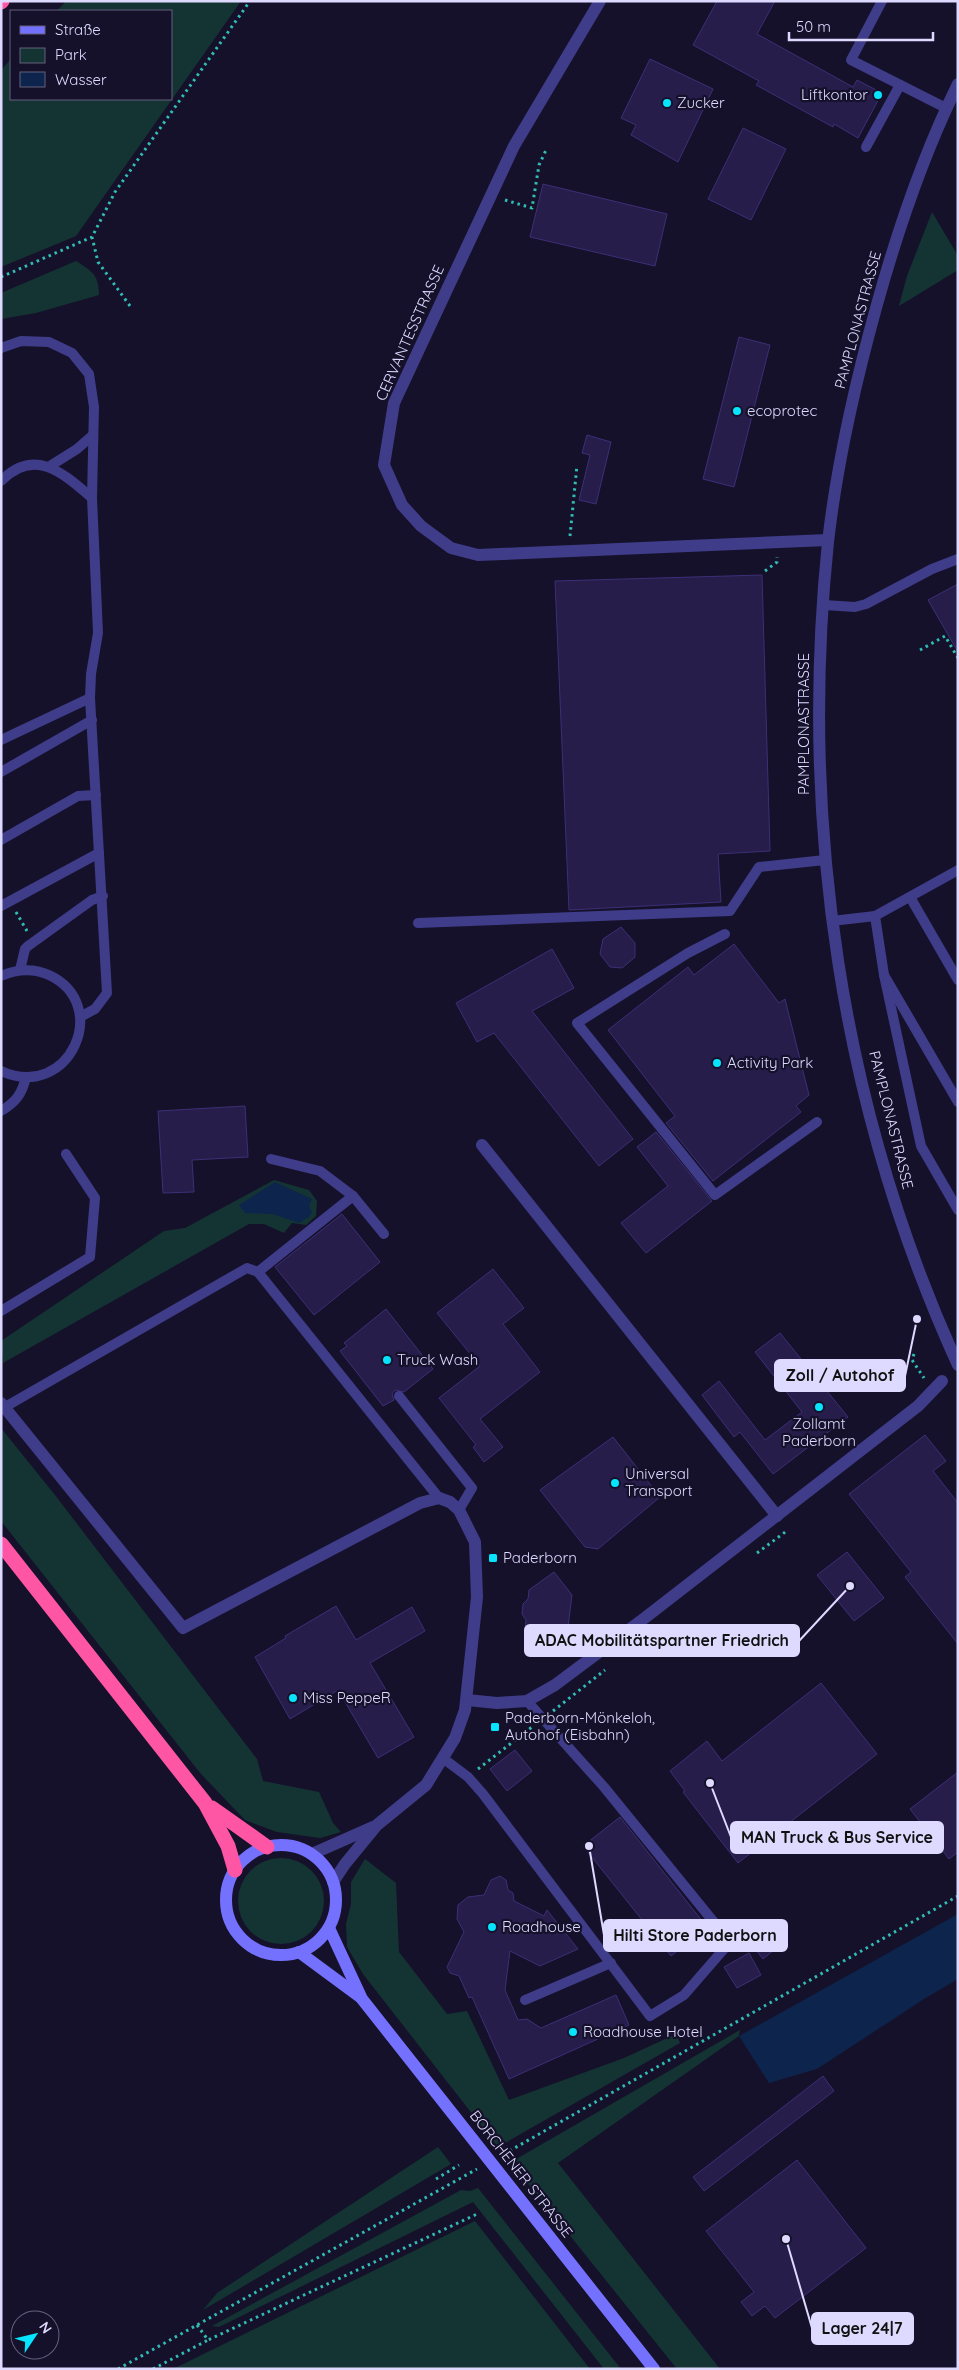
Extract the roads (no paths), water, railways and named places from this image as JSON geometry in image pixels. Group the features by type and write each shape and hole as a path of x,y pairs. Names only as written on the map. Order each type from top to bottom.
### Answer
{"highway":[{"path":"1,1544 205,1803 228,1846 235,1870"},
{"path":"205,1803 267,1847"}],"main road":[{"path":"290,1846 312,1854 325,1867 333,1882 336,1906 329,1928 321,1938 299,1952 283,1955 266,1953 250,1946 238,1934 230,1919 226,1902 228,1885 235,1870 255,1852 267,1847 290,1846"},
{"name":"BORCHENER STRASSE","path":"329,1928 362,1999 654,2369"},
{"name":"BORCHENER STRASSE","path":"299,1952 362,1999"}],"street":[{"name":"CERVANTESSTRASSE","path":"600,1 520,135 462,255 394,403 384,465 402,505 421,526 451,548 478,555 828,540"},
{"name":"PAMPLONASTRASSE","path":"958,84 946,108 893,251 866,344 846,436 828,540 820,653 819,770 825,860 832,921 844,992 866,1096 883,1164 904,1229 958,1365"},
{"path":"482,1145 777,1516"},
{"path":"467,1700 497,1703 528,1701 562,1680 918,1406 942,1381"},
{"path":"3,1405 182,1628 420,1503 439,1498 450,1502 459,1510 476,1542 478,1596 467,1700 455,1738 444,1759 426,1785 377,1825 333,1882"},
{"path":"312,1854 377,1825"}],"lane":[{"path":"882,1 850,60 946,108"},
{"path":"866,147 900,85"},
{"path":"1,348 21,341 49,342 72,353 89,374 94,407 92,498 98,633 91,674 90,698 103,896 106,993 95,1009 80,1017"},
{"path":"50,466 77,449 93,435"},
{"path":"1,481 18,468 31,464 50,466 92,498"},
{"path":"824,605 855,607 866,604 932,569 958,559"},
{"path":"1,740 90,698"},
{"path":"1,772 92,720"},
{"path":"1,840 78,796 96,795"},
{"path":"5,903 99,853"},
{"path":"418,923 730,911 759,867 825,860"},
{"path":"832,921 875,916 958,870"},
{"path":"20,970 25,949 92,900 103,896"},
{"path":"910,897 958,980"},
{"path":"875,916 884,975 921,1146 958,1210"},
{"path":"725,934 688,953 577,1023 715,1195 817,1122"},
{"path":"1,976 20,970 44,972 55,978 72,994 80,1017 78,1041 65,1061 45,1074 26,1077 1,1071"},
{"path":"884,975 958,1102"},
{"path":"1,1111 14,1102 22,1092 26,1077"},
{"path":"1,1311 90,1257 95,1198 66,1154"},
{"path":"271,1159 320,1171 353,1196 384,1234"},
{"path":"258,1272 353,1196"},
{"path":"3,1405 246,1268 258,1272 439,1498"},
{"path":"399,1396 472,1488 459,1510"},
{"path":"444,1759 468,1777 483,1794 650,2016 684,1995 730,1942 604,1787 528,1701"},
{"path":"524,2000 611,1963"}],"water":[{"path":"275,1182 312,1199 309,1206 312,1212 309,1217 299,1223 273,1214 245,1213 239,1205"},
{"path":"958,1914 958,1979 817,2069 769,2083 739,2036"}],"place":[{"name":"Liftkontor","path":"878,95"},
{"name":"Zucker","path":"667,103"},
{"name":"ecoprotec","path":"737,411"},
{"name":"Activity Park","path":"717,1063"},
{"name":"Zoll / Autohof","path":"917,1319"},
{"name":"Truck Wash","path":"387,1360"},
{"name":"Zollamt Paderborn","path":"819,1407"},
{"name":"Universal Transport","path":"615,1483"},
{"name":"Paderborn","path":"493,1558"},
{"name":"ADAC Mobilitätspartner Friedrich","path":"850,1586"},
{"name":"Miss PeppeR","path":"293,1698"},
{"name":"Paderborn-Mönkeloh, Autohof (Eisbahn)","path":"495,1727"},
{"name":"MAN Truck & Bus Service","path":"710,1783"},
{"name":"Hilti Store Paderborn","path":"589,1846"},
{"name":"Roadhouse","path":"492,1927"},
{"name":"Roadhouse Hotel","path":"573,2032"},
{"name":"Lager 24|7","path":"786,2239"}]}
